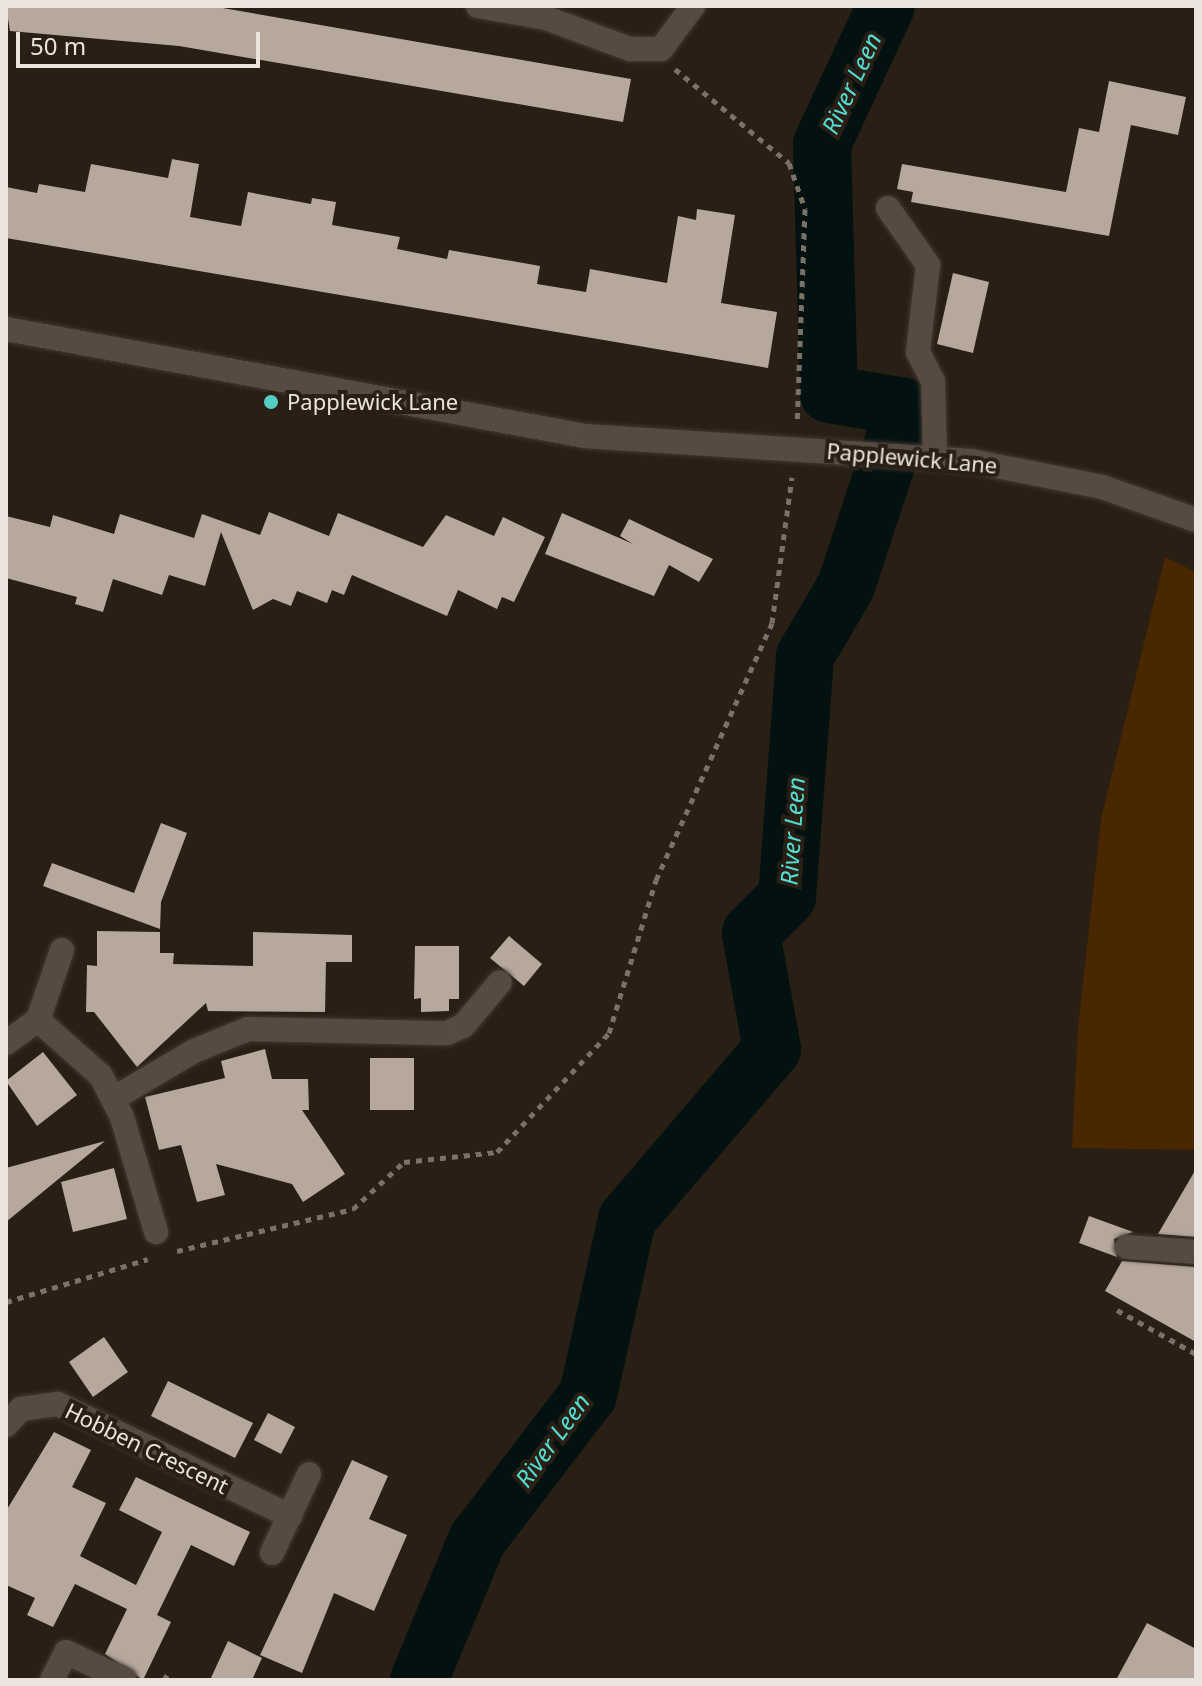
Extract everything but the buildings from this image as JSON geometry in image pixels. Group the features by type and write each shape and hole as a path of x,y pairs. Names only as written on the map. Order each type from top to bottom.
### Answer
{"street":[{"path":"478,6 546,18 630,49 661,49 693,6"},
{"path":"888,208 928,265 918,352 933,381 935,458"},
{"name":"Papplewick Lane","path":"6,329 585,436 935,458 1102,487 1196,520"},
{"path":"6,1043 38,1020 62,950"},
{"path":"118,1108 194,1051 248,1029 447,1033 463,1026 500,982"},
{"path":"38,1020 71,1044 118,1108 156,1232"},
{"path":"1127,1247 1196,1252"},
{"name":"Hobben Crescent","path":"6,1425 21,1409 58,1404 290,1516"},
{"path":"272,1553 309,1474"},
{"path":"52,1680 66,1652 125,1680"}],"path":[{"path":"661,49 682,78 789,163 805,209 796,448 772,623"},
{"path":"1117,1310 1196,1354"}],"shaded area":[{"path":"1165,557 1196,572 1196,1150 1072,1148 1078,1028 1101,819"}],"waterway":[{"name":"River Leen","path":"419,1680 477,1540 588,1395 627,1219 772,1049 751,933 787,897 805,656 846,586 905,407 829,394 822,144 886,6"}],"place":[{"name":"Papplewick Lane","path":"271,402"}]}
